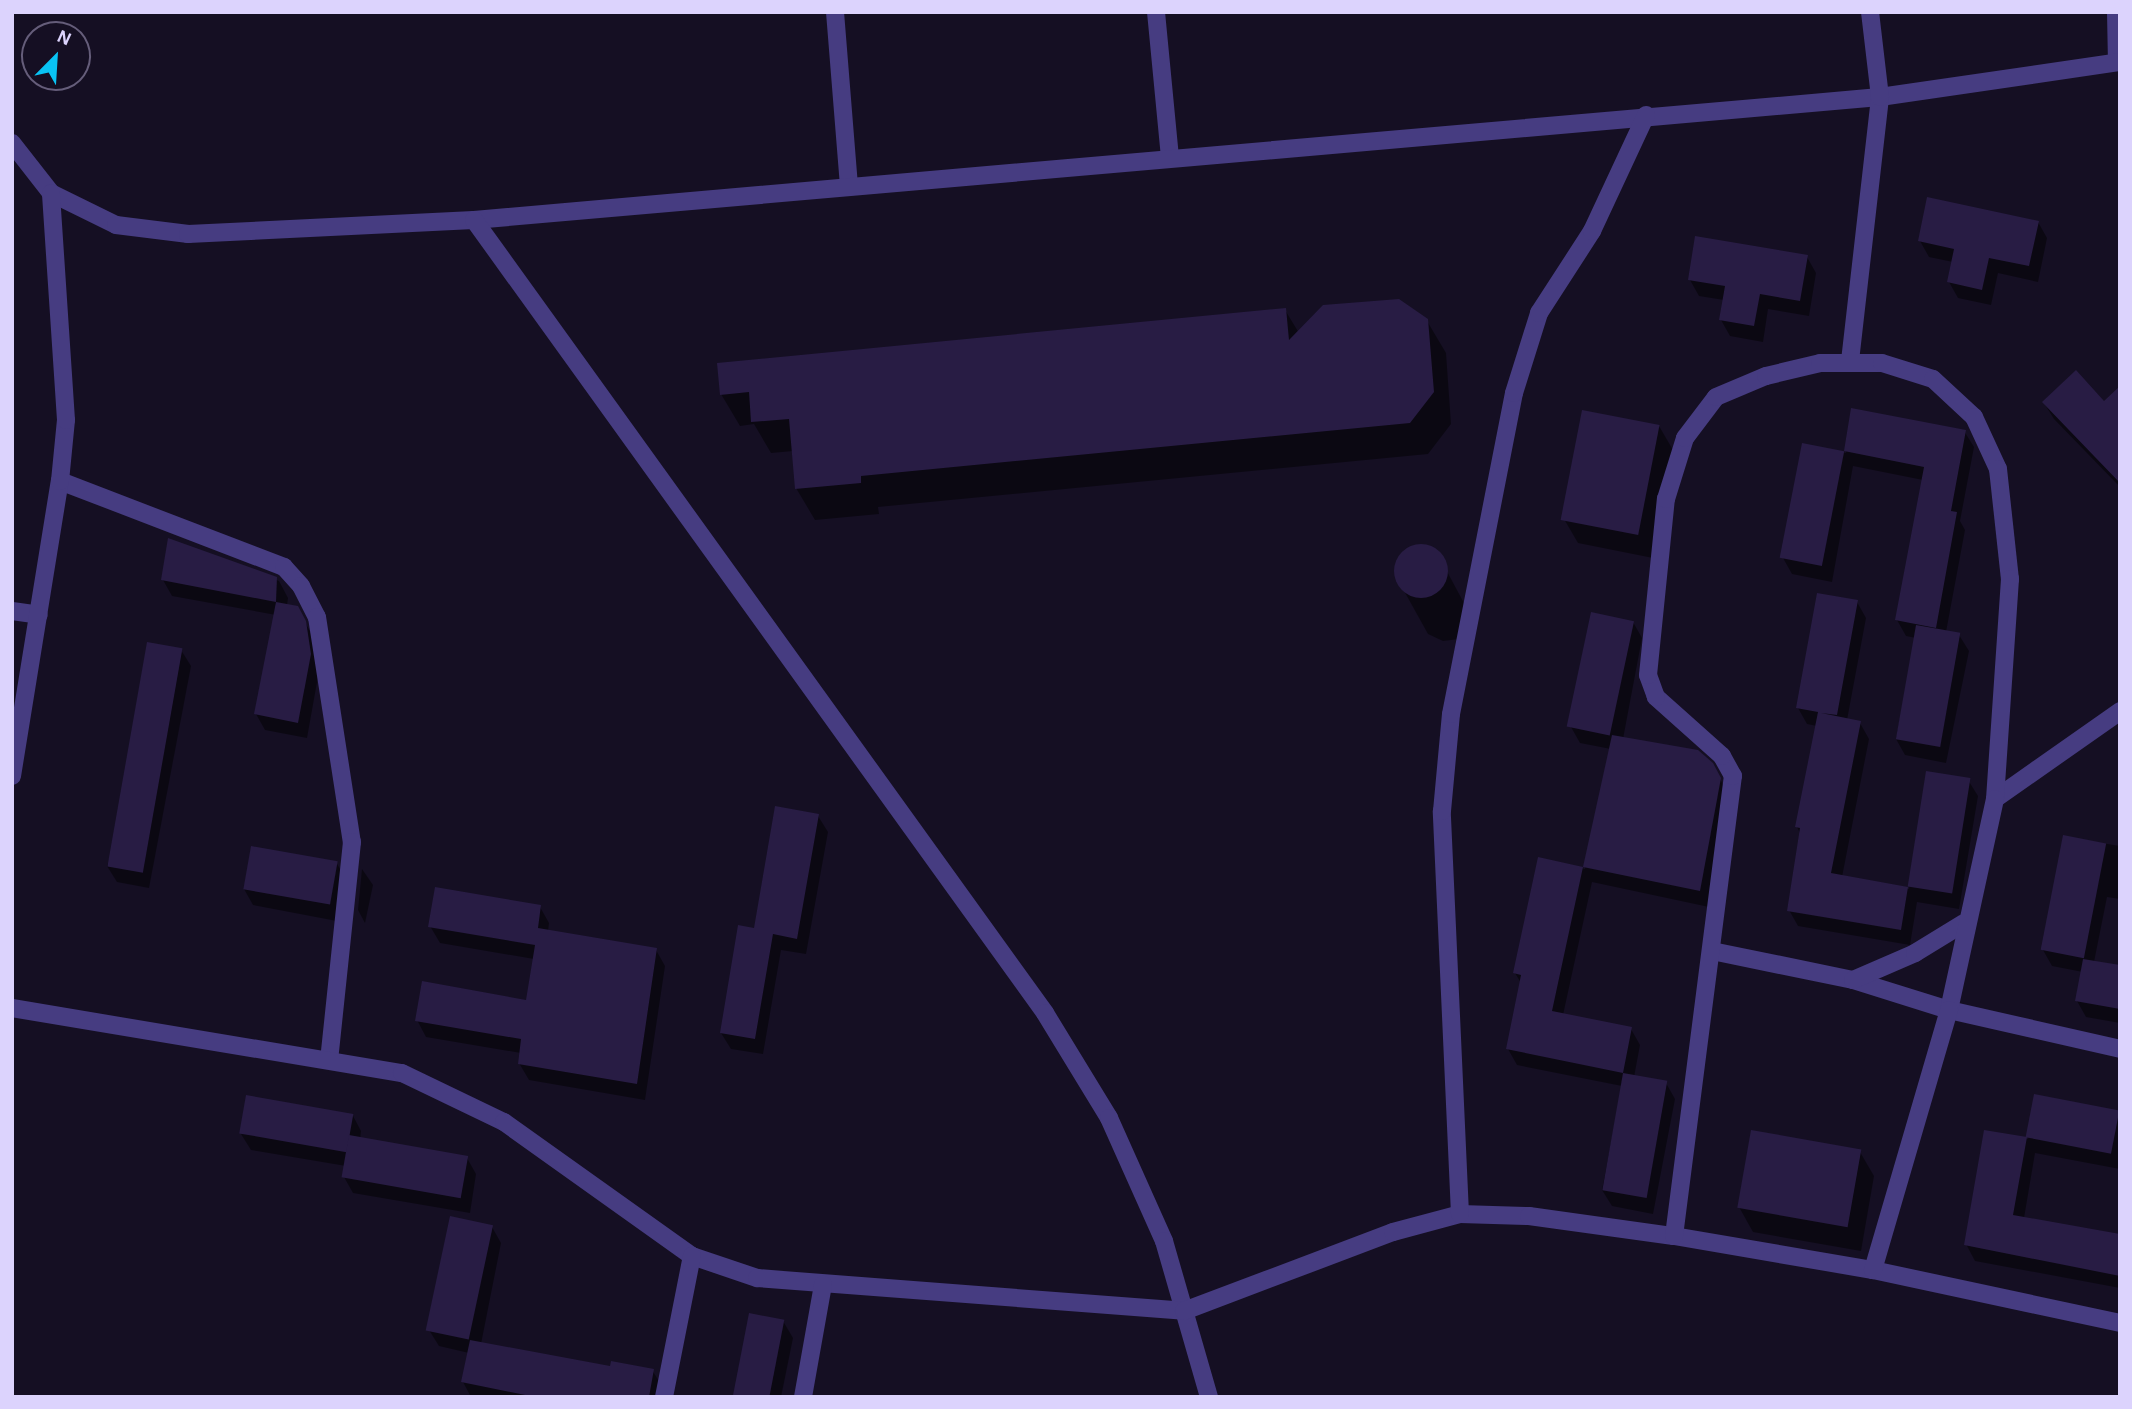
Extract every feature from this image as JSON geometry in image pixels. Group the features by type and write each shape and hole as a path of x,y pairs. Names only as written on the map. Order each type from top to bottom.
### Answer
{"street":[{"path":"835,12 849,186"},
{"path":"1156,12 1170,158"},
{"path":"1850,361 1880,97 1870,12"},
{"path":"12,143 51,193 116,225 188,234 474,220 1646,115 1880,97 2118,62 2116,12"},
{"path":"1460,1214 1442,811 1451,714 1514,393 1539,313 1592,231 1646,115"},
{"path":"12,776 60,481 66,420 51,193"},
{"path":"474,220 1045,1013 1109,1118 1164,1241 1209,1397"},
{"path":"1674,1236 1733,776 1722,756 1656,697 1648,675 1666,499 1685,438 1716,397 1766,376 1850,361 1882,363 1933,379 1974,417 1998,469 2010,579 1995,799 1964,923 1948,1010 1872,1270"},
{"path":"60,481 284,567 301,586 317,617 352,842 328,1060"},
{"path":"12,611 39,615"},
{"path":"1995,799 2120,711"},
{"path":"1853,980 1915,953 1964,923"},
{"path":"1712,951 1853,980 1948,1010 2120,1049"},
{"path":"12,1008 402,1073 504,1122 692,1256 757,1278 1184,1311 1393,1232 1460,1214 1529,1216 1674,1236 1872,1270 2120,1323"},
{"path":"664,1397 692,1256"},
{"path":"803,1397 823,1285"}],"building":[{"path":"1927,197 2039,221 2029,266 1989,258 1982,290 1947,282 1954,249 1918,241"},
{"path":"1695,236 1808,255 1800,301 1760,294 1754,326 1719,320 1725,286 1688,280"},
{"path":"1399,299 1428,319 1434,392 1410,423 861,476 861,483 795,489 789,419 751,422 749,392 720,395 717,363 1286,308 1289,340 1323,305"},
{"path":"2076,370 2104,401 2120,386 2120,483 2042,402"},
{"path":"1851,408 1966,430 1951,511 1957,512 1936,628 1895,620 1924,467 1844,451"},
{"path":"1582,410 1660,425 1638,535 1561,520"},
{"path":"1802,443 1844,451 1822,566 1780,558"},
{"path":"168,538 277,577 276,602 161,580"},
{"path":"1421,544 1440,552 1448,571 1440,590 1421,598 1402,590 1394,571 1402,552"},
{"path":"1817,593 1858,600 1837,715 1821,713 1861,721 1831,873 1908,887 1901,930 1787,911 1800,828 1795,827 1818,712 1796,708"},
{"path":"276,602 298,606 306,621 311,654 298,723 254,714"},
{"path":"1591,612 1634,621 1610,736 1567,726"},
{"path":"1916,625 1960,633 1940,747 1896,739"},
{"path":"147,642 182,648 143,873 107,867"},
{"path":"1612,735 1698,750 1713,763 1721,778 1700,891 1583,867"},
{"path":"1926,771 1970,778 1952,894 1908,887"},
{"path":"775,806 819,814 797,939 773,934 755,1039 720,1033 738,925 754,928"},
{"path":"2063,835 2106,843 2084,958 2041,950"},
{"path":"251,846 338,861 330,905 243,889"},
{"path":"1538,857 1583,867 1552,1011 1632,1027 1623,1073 1506,1049 1521,975 1513,973"},
{"path":"435,887 541,905 538,928 657,948 637,1084 518,1064 521,1039 415,1021 422,981 526,1000 535,945 428,927"},
{"path":"2083,959 2120,965 2120,1009 2075,1001"},
{"path":"1623,1073 1667,1081 1647,1198 1602,1190"},
{"path":"2034,1094 2119,1111 2111,1154 2026,1137"},
{"path":"246,1095 353,1114 347,1152 239,1133"},
{"path":"1751,1130 1861,1149 1848,1227 1737,1208"},
{"path":"1984,1130 2027,1137 2013,1215 2120,1234 2120,1276 1964,1245"},
{"path":"349,1135 468,1156 461,1198 342,1177"},
{"path":"450,1216 493,1225 469,1340 426,1330"},
{"path":"749,1313 784,1320 769,1397 733,1397"},
{"path":"470,1340 610,1366 611,1361 654,1369 649,1397 535,1397 461,1382"}]}
